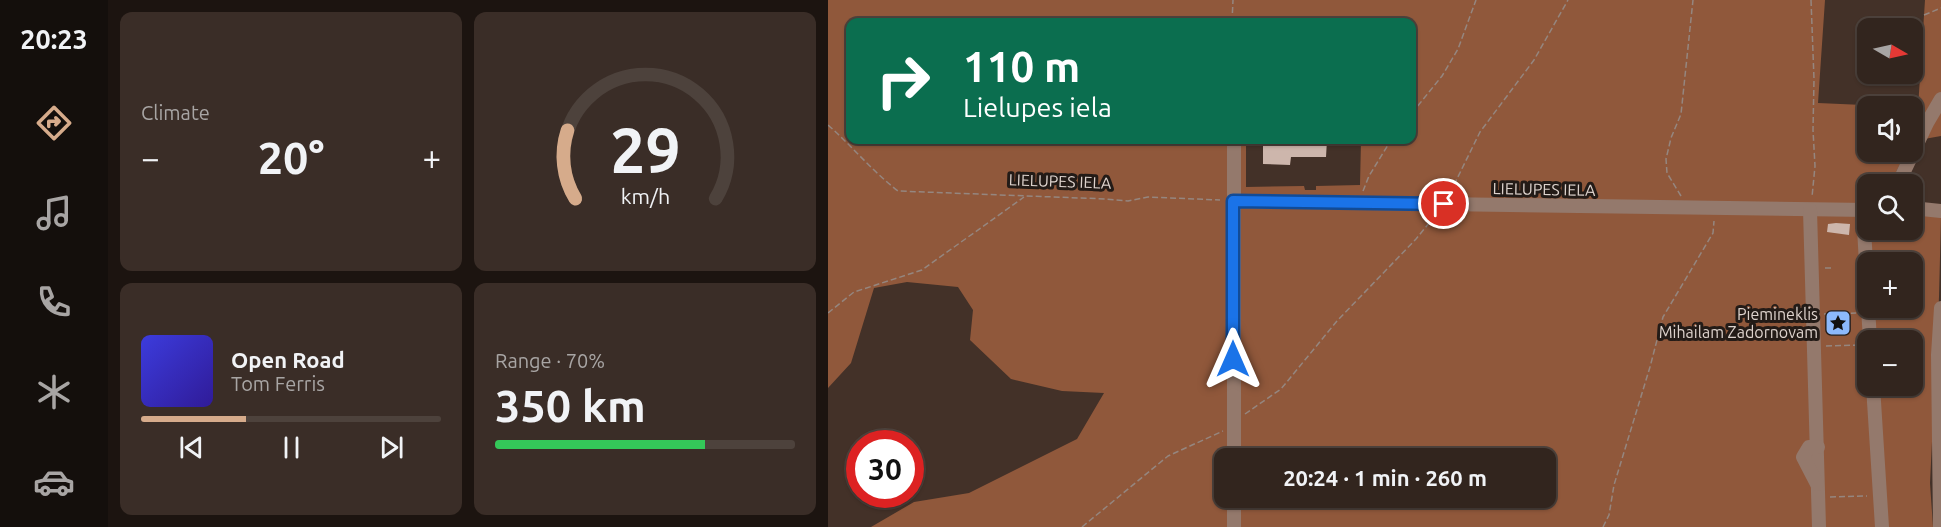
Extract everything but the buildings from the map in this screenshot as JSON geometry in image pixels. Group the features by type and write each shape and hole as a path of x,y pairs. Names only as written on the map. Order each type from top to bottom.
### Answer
{"street":[{"path":"1903,174 1926,123 1941,99"},
{"path":"1234,144 1234,448"},
{"name":"LIELUPES IELA","path":"1233,201 1857,211"},
{"path":"1923,209 1941,211"},
{"path":"1810,210 1819,527"},
{"path":"1940,527 1938,355 1941,308"},
{"path":"1874,396 1882,527"},
{"path":"1234,508 1234,527"}],"path":[{"path":"1232,18 1233,0"},
{"path":"1416,108 1448,67 1458,49 1476,0"},
{"path":"1082,527 1168,456 1233,426 1248,411 1281,389 1337,321 1416,239 1444,204 1480,132 1534,60 1568,0"},
{"path":"1691,208 1667,173 1666,159 1671,138 1681,114 1693,0"},
{"path":"1810,210 1815,166 1811,0"},
{"path":"1924,15 1941,8"},
{"name":"LIELUPES IELA","path":"828,125 846,141"},
{"name":"LIELUPES IELA","path":"849,144 878,176 898,191 1128,201 1148,197 1233,201"},
{"path":"1360,202 1369,176 1389,144"},
{"path":"828,313 854,292 922,270 1025,196"},
{"path":"1603,527 1663,316 1713,233 1716,209"},
{"path":"1813,314 1857,311"},
{"path":"1814,347 1857,345"},
{"path":"1819,491 1880,495"}],"shaded area":[{"path":"828,0 1825,0 1818,103 1857,105 1857,162 1901,162 1895,174 1857,174 1857,240 1923,240 1923,211 1941,217 1930,483 1933,527 871,527 904,508 924,508 924,500 969,493 1077,439 1104,393 1062,391 1011,379 970,340 973,310 958,287 907,282 874,288 851,363 828,388"},
{"path":"1925,0 1941,0 1941,136 1923,139 1923,96 1919,96 1920,84 1923,84"}],"place":[{"name":"Piemineklis Mihailam Zadornovam","path":"1838,323"}],"route":[{"path":"1233,359 1233,201 1444,204"}]}
